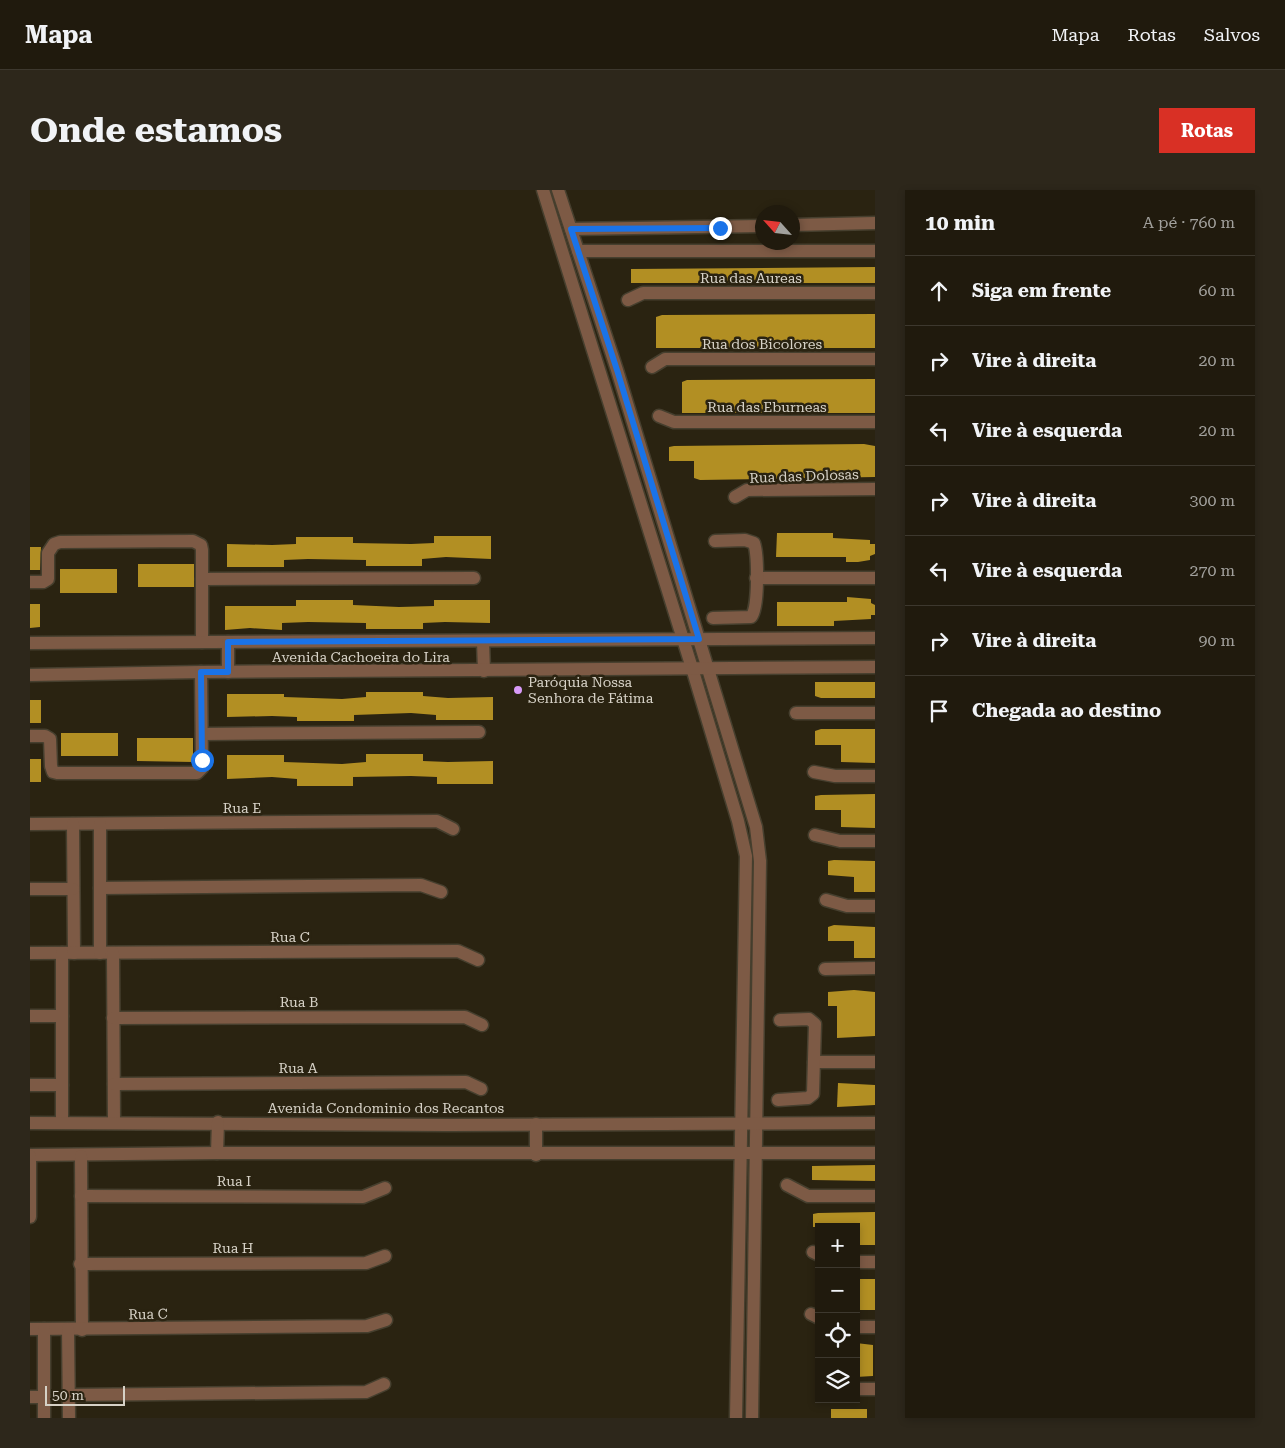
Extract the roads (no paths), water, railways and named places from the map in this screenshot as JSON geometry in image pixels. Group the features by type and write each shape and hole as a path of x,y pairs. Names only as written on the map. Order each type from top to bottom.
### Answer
{"street":[{"path":"543,190 692,668 738,821 746,856 736,1418"},
{"path":"558,190 617,370 756,827 760,861 752,1418"},
{"path":"800,225 875,222"},
{"path":"571,229 755,226"},
{"path":"578,251 875,251"},
{"name":"Rua das Aureas","path":"628,300 643,293 875,293"},
{"name":"Rua dos Bicolores","path":"652,366 665,359 875,359"},
{"name":"Rua das Eburneas","path":"659,416 674,422 875,422"},
{"name":"Rua das Dolosas","path":"735,497 747,490 875,489"},
{"path":"713,618 751,617 756,608 754,543 745,540 715,540"},
{"path":"30,582 43,582 48,579 48,553 54,544 198,542 202,550 202,642"},
{"path":"202,580 474,578"},
{"path":"756,578 875,578"},
{"name":"Avenida Cachoeira do Lira","path":"31,644 875,638"},
{"path":"484,641 484,671"},
{"path":"228,642 228,672"},
{"name":"Avenida Cachoeira do Lira","path":"32,674 875,667"},
{"path":"30,736 45,736 50,739 53,772 197,773 202,768 201,672"},
{"path":"796,713 875,713"},
{"path":"202,734 479,732"},
{"path":"814,772 835,776 875,776"},
{"name":"Rua E","path":"30,824 436,821 453,829"},
{"path":"62,1122 62,1016 73,889 73,824"},
{"path":"100,824 100,888 113,1018 114,1122"},
{"path":"815,835 840,841 875,841"},
{"path":"100,888 421,885 442,892"},
{"path":"30,889 73,889"},
{"path":"826,900 847,906 875,906"},
{"name":"Rua C","path":"30,953 458,951 478,960"},
{"path":"825,968 875,968"},
{"path":"30,1016 62,1016"},
{"name":"Rua B","path":"113,1018 465,1017 482,1025"},
{"path":"778,1100 812,1097 815,1024 812,1020 780,1020"},
{"path":"814,1062 875,1062"},
{"name":"Rua A","path":"114,1084 466,1082 481,1089"},
{"path":"30,1085 62,1085"},
{"path":"217,1153 218,1122"},
{"name":"Avenida Condominio dos Recantos","path":"30,1123 875,1123"},
{"path":"536,1124 536,1155"},
{"path":"30,1217 30,1156 217,1153 536,1155 875,1153"},
{"path":"81,1156 80,1264 82,1330"},
{"path":"787,1185 808,1196 875,1196"},
{"name":"Rua I","path":"81,1196 363,1197 384,1188"},
{"name":"Rua H","path":"80,1264 366,1263 385,1256"},
{"path":"860,1262 875,1262"},
{"name":"Rua C","path":"30,1329 367,1326 386,1320"},
{"path":"860,1327 875,1327"},
{"path":"44,1329 44,1418"},
{"path":"68,1329 69,1418"},
{"path":"69,1394 366,1392 384,1384"},
{"path":"860,1389 875,1389"},
{"path":"30,1397 44,1398"}],"place":[{"name":"Paróquia Nossa Senhora de Fátima","path":"518,690"}]}
